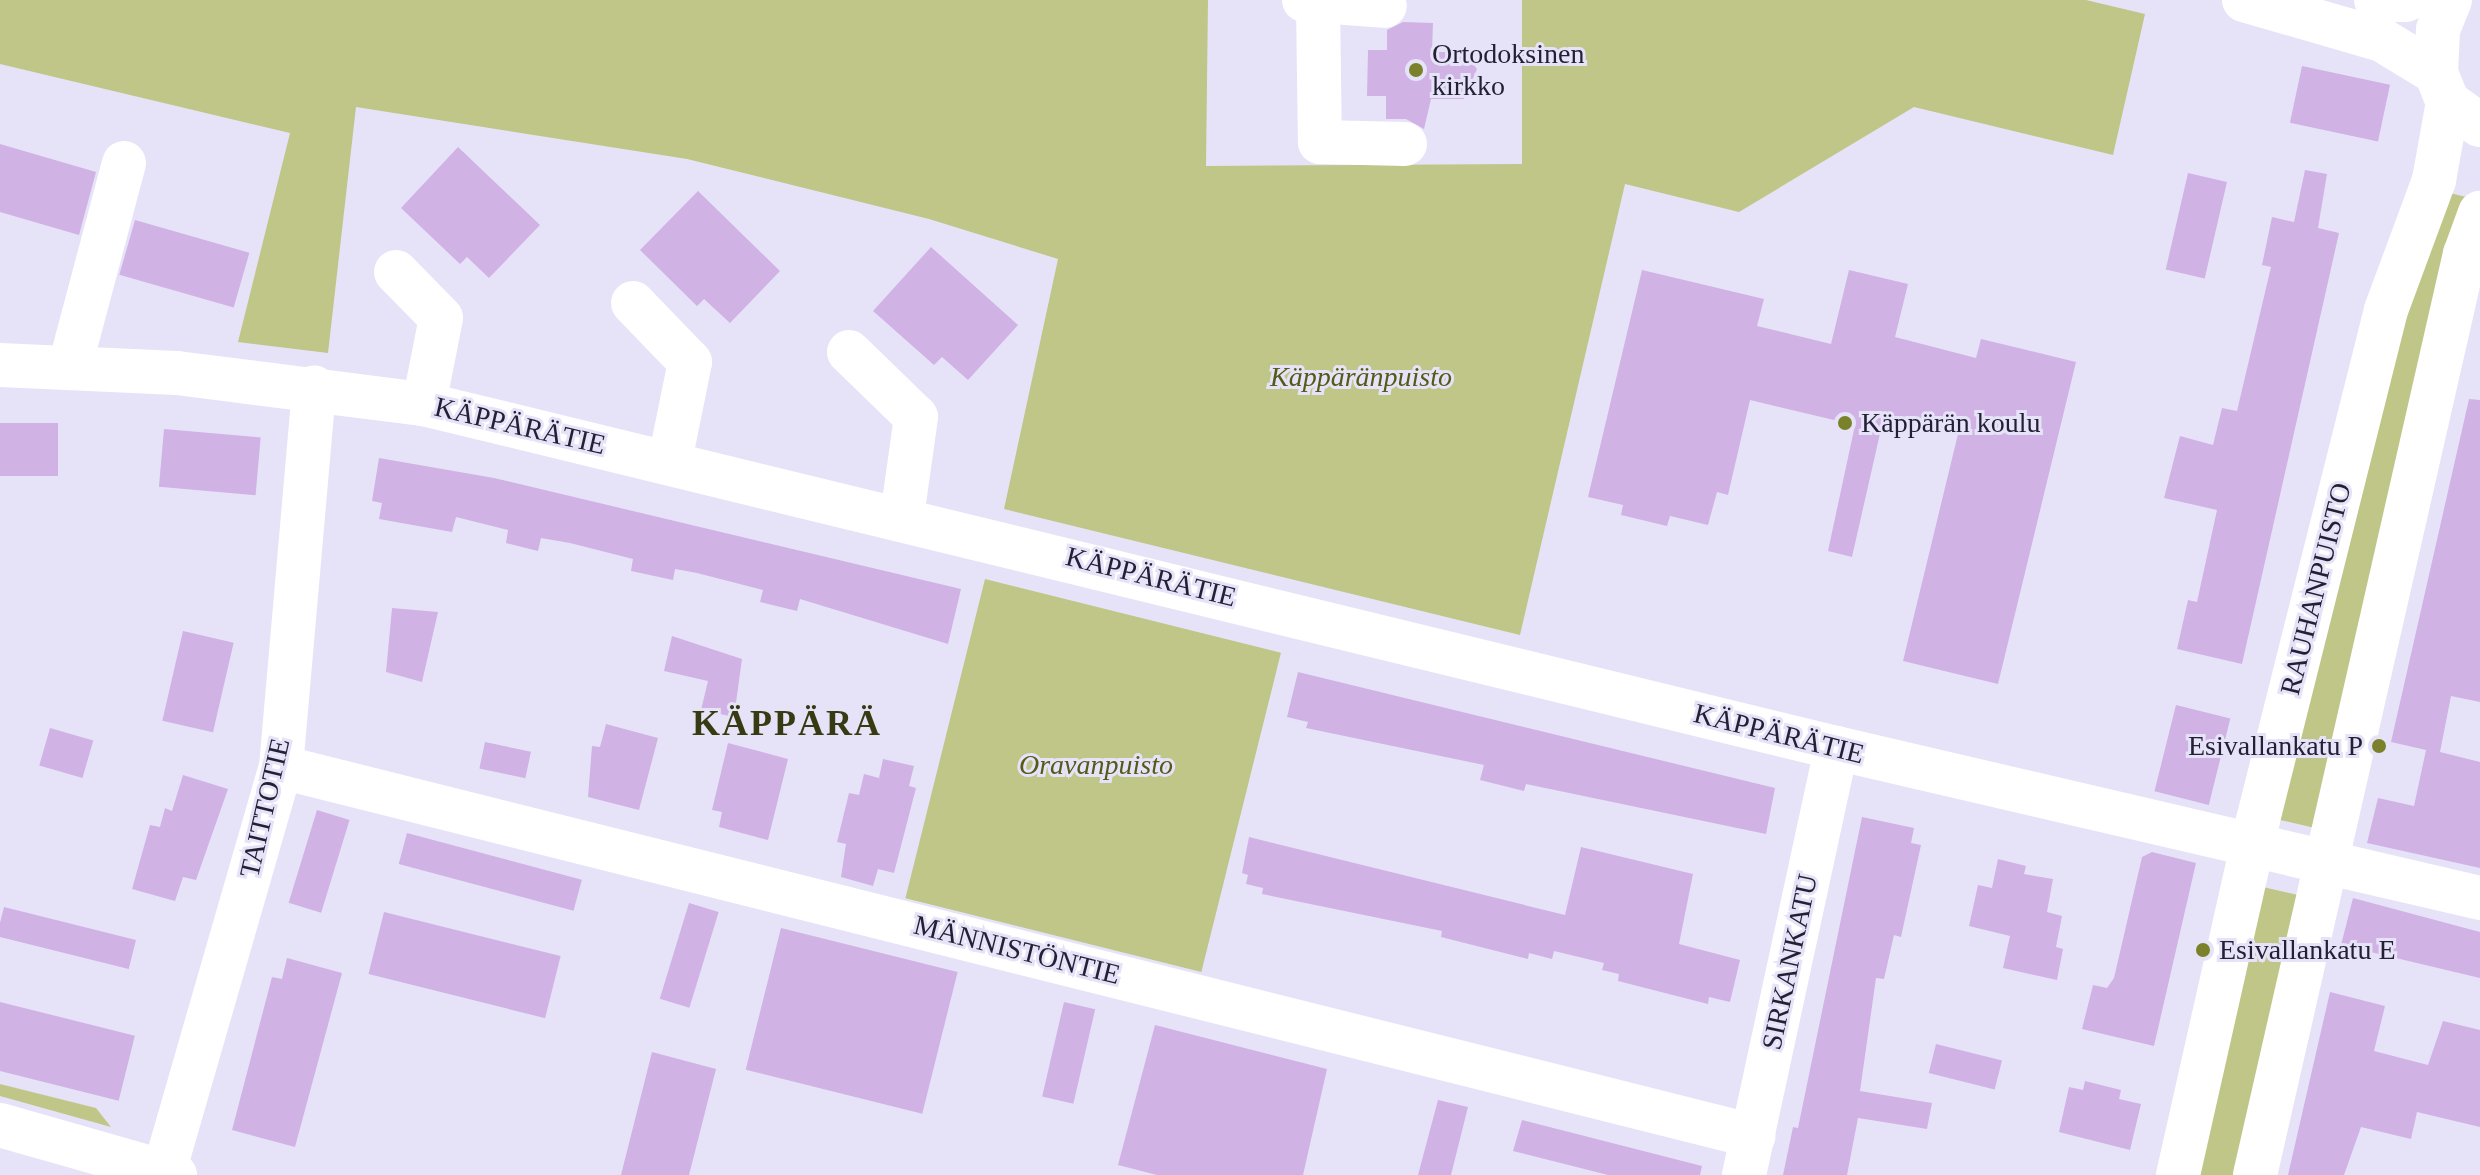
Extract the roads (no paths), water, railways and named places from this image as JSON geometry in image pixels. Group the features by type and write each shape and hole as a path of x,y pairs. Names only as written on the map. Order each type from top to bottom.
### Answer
{"street":[{"path":"2244,0 2382,40 2455,100"},
{"path":"2376,0 2406,0"},
{"name":"RAUHANPUISTO","path":"2255,1175 2290,855 2386,310 2434,180 2455,100 2438,29 2450,0"},
{"path":"1385,6 1311,3 1320,142 1405,144"},
{"path":"70,366 124,163"},
{"name":"RAUHANPUISTO","path":"2178,1175 2290,855 2465,254 2480,213"},
{"path":"396,272 441,318 424,404"},
{"path":"633,303 690,362 670,460"},
{"path":"849,352 916,417 902,517"},
{"name":"KÄPPÄRÄTIE","path":"0,365 70,366 314,387 424,404 670,460 1836,748 2480,898"},
{"name":"TAITTOTIE","path":"168,1174 281,767 314,387"},
{"name":"SIRKANKATU","path":"1748,1155 1836,748"},
{"name":"MÄNNISTÖNTIE","path":"281,767 1748,1155"},
{"path":"0,1125 168,1174"}],"place":[{"name":"Ortodoksinen kirkko","path":"1416,70"},
{"name":"Käppärän koulu","path":"1845,423"},
{"name":"Esivallankatu P","path":"2379,746"},
{"name":"Esivallankatu E","path":"2203,950"}],"district":[{"name":"KÄPPÄRÄ","path":"787,724"}],"park label":[{"name":"Käppäränpuisto","path":"1361,377"},
{"name":"Oravanpuisto","path":"1096,765"}]}
